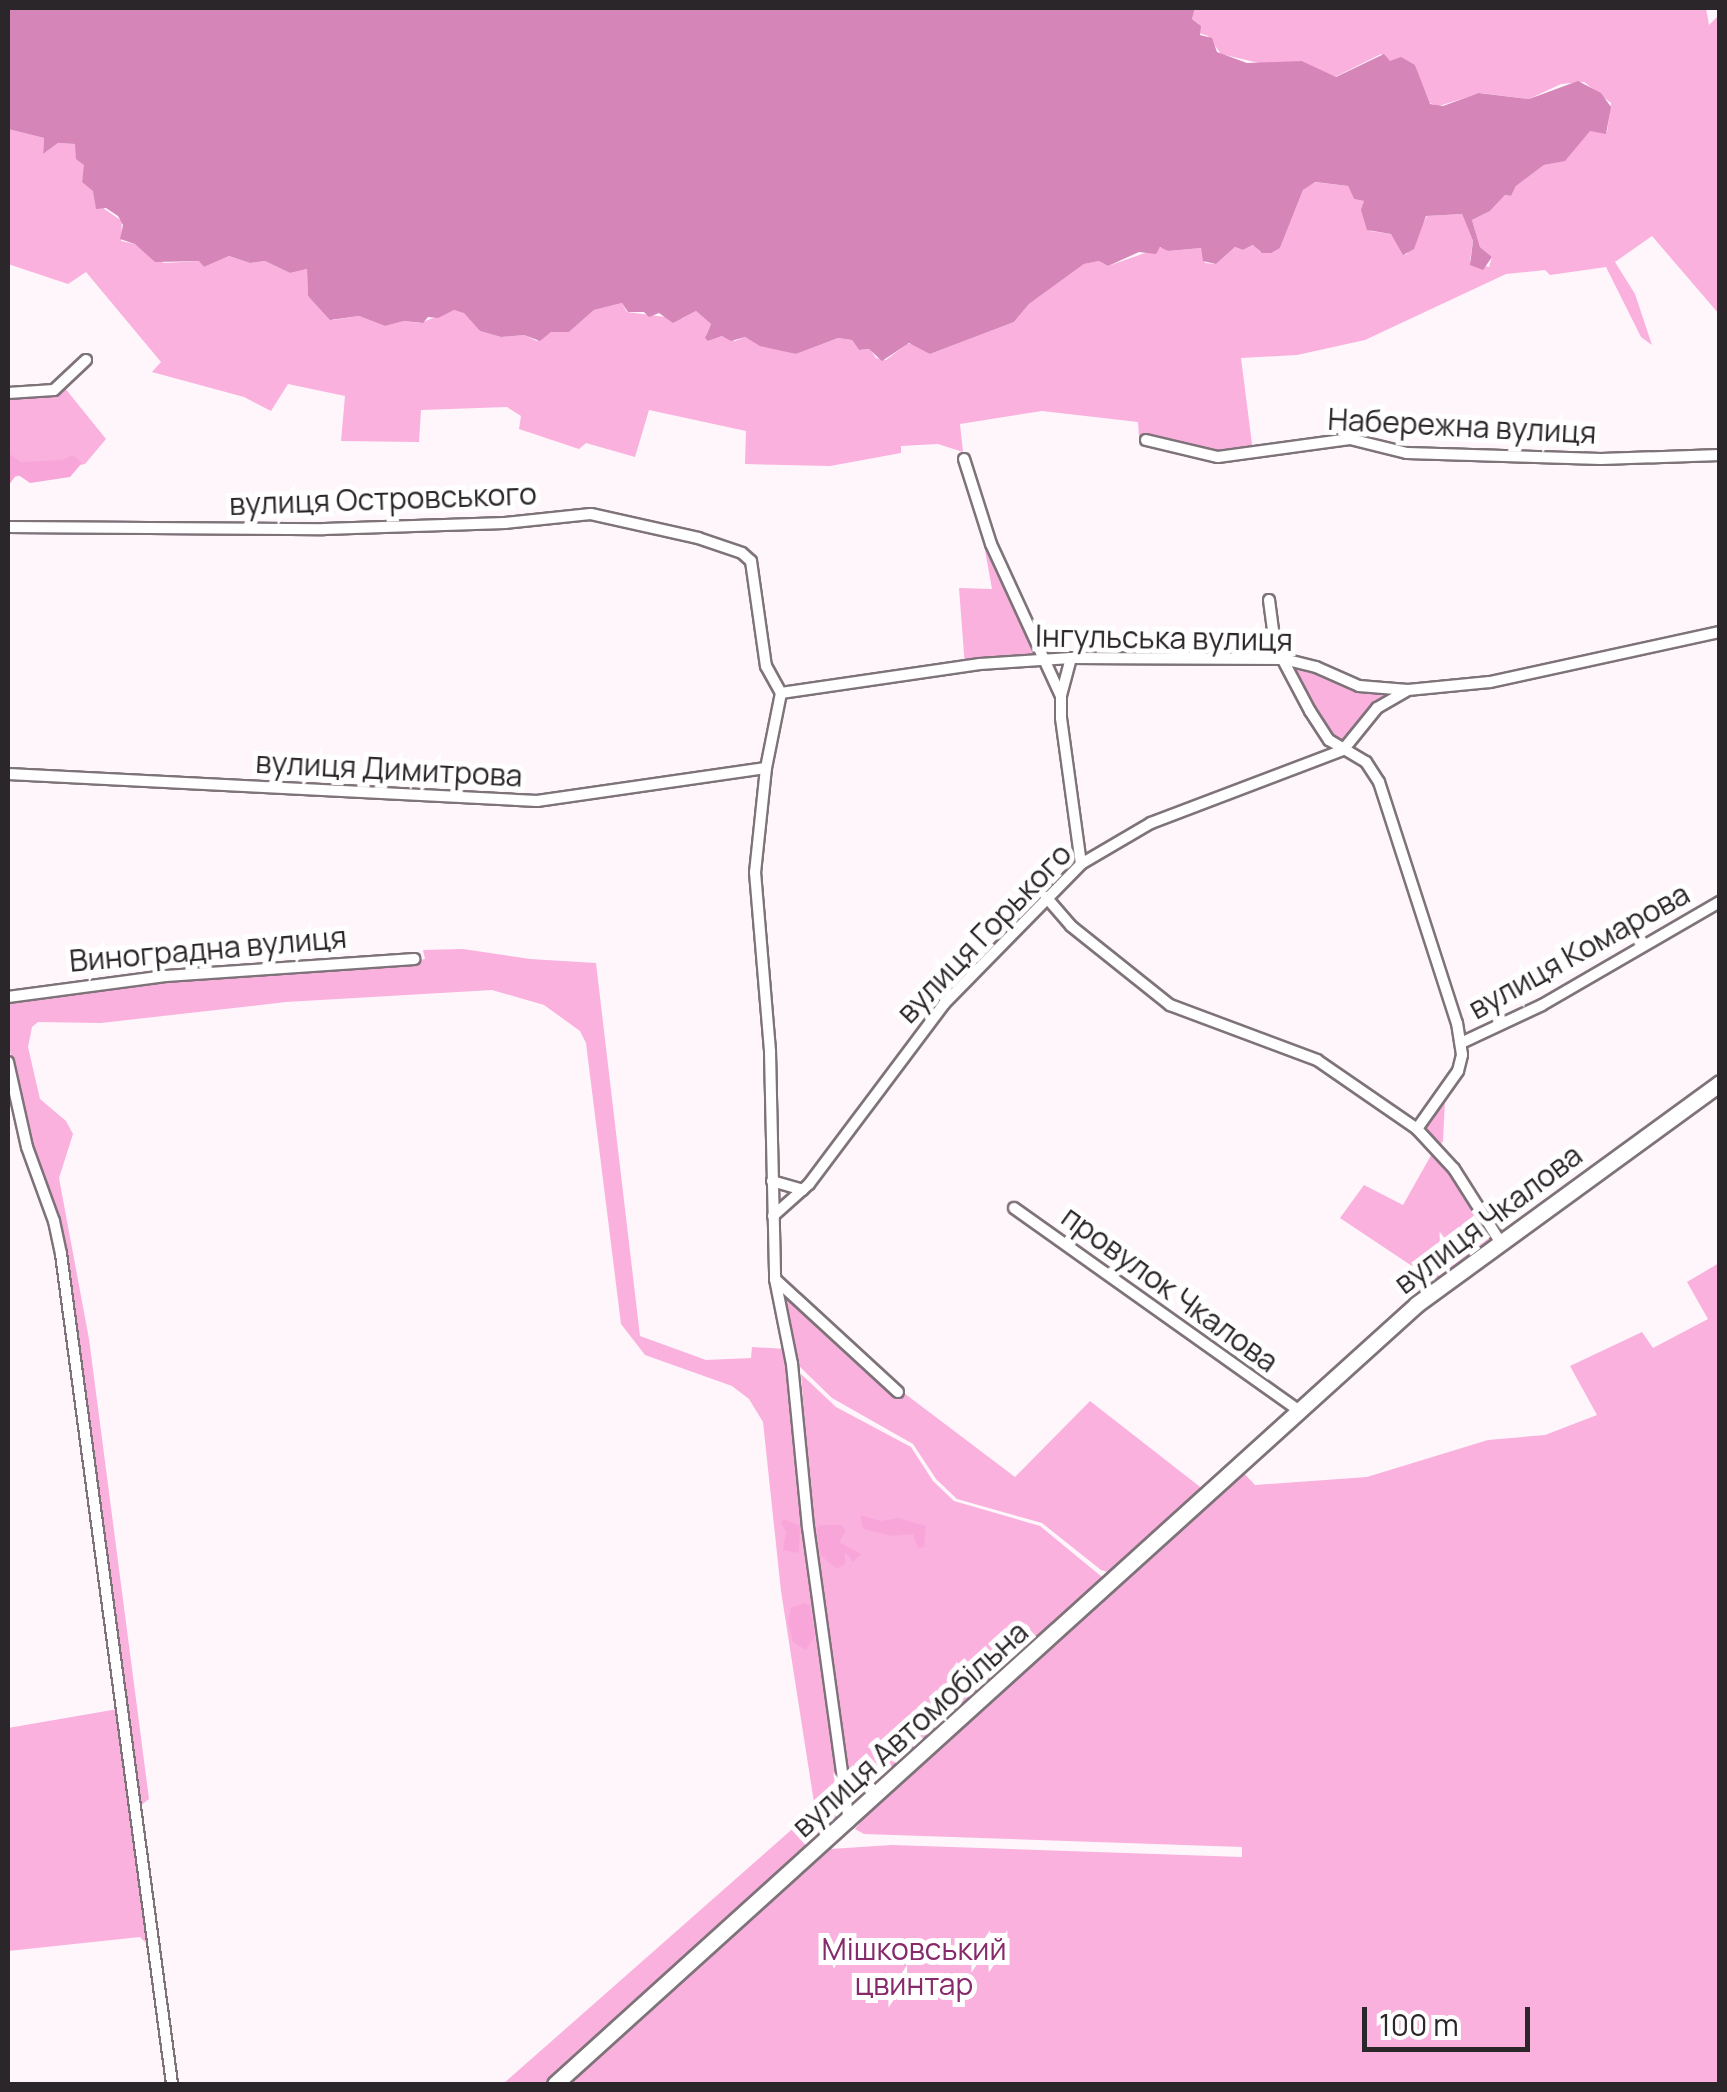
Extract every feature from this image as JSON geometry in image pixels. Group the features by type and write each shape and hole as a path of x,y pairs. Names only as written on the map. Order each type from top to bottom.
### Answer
{"street":[{"path":"8,393 54,390 86,360"},
{"name":"Набережна вулиця","path":"1146,440 1218,456 1350,440 1407,454 1601,459 1720,455"},
{"path":"964,459 991,544 1061,696 1081,864"},
{"name":"вулиця Островського","path":"8,527 324,528 505,523 591,514 698,538 742,553 751,561 766,666 781,693"},
{"path":"1269,600 1270,625 1310,712 1329,740 1366,762"},
{"name":"Інгульська вулиця","path":"781,693 833,682 1071,658 1284,659 1316,667 1359,686 1408,690 1490,682 1720,632"},
{"path":"1061,696 1071,658"},
{"path":"1342,750 1377,708 1408,690"},
{"path":"781,693 766,768 755,872 770,1052 775,1278 792,1364 808,1527 849,1823"},
{"path":"1362,725 1357,743 1379,782 1461,1042 1458,1071 1417,1129"},
{"name":"вулиця Горького","path":"773,1216 803,1190 913,1041 1081,864 1151,823 1342,750"},
{"name":"вулиця Димитрова","path":"8,774 537,801 766,768"},
{"path":"1046,897 1070,926 1170,1005 1317,1060 1417,1129 1454,1169 1502,1243"},
{"name":"вулиця Комарова","path":"1461,1042 1542,1005 1720,902"},
{"name":"Виноградна вулиця","path":"8,997 166,976 414,959"},
{"path":"8,1062 27,1147 54,1221 61,1254 172,2084"},
{"name":"вулиця Чкалова","path":"1298,1410 1417,1304 1720,1083"},
{"path":"772,1180 803,1190"},
{"name":"провулок Чкалова","path":"1014,1208 1298,1410"},
{"path":"775,1278 898,1392"},
{"name":"вулиця Автомобільна","path":"555,2084 839,1837 849,1823 1298,1410"}],"green space":[{"path":"1195,8 1706,8 1709,25 1719,15 1719,314 1652,236 1615,262 1635,294 1652,345 1641,337 1606,267 1550,275 1545,270 1506,274 1365,340 1297,355 1241,358 1253,452 1199,453 1139,437 1138,422 1042,411 960,424 963,452 938,444 901,446 901,453 830,466 745,464 746,431 649,410 635,457 586,443 579,449 519,429 521,416 507,407 421,410 419,442 341,441 345,396 288,384 271,411 244,397 152,372 161,362 86,272 68,284 8,264 8,129 44,138 43,154 58,143 75,144 85,165 82,182 90,185 103,208 122,221 121,241 135,244 164,263 200,261 204,267 229,256 250,263 265,261 290,273 307,269 308,296 333,320 359,316 385,326 404,321 420,323 454,310 464,312 480,331 501,337 524,335 537,341 551,332 569,332 594,310 622,303 627,312 681,319 696,311 711,324 706,335 708,341 722,336 735,341 745,337 796,354 838,338 852,340 859,350 870,349 876,358 886,360 907,344 918,344 930,354 1014,322 1029,304 1084,264 1099,261 1108,266 1162,247 1168,251 1201,248 1205,263 1216,264 1235,247 1243,250 1254,245 1260,252 1280,248 1303,190 1313,182 1348,186 1354,199 1364,201 1362,210 1370,231 1391,234 1406,255 1427,216 1462,214 1473,241 1470,261 1489,267 1492,257 1480,247 1472,220 1490,211 1505,195 1511,196 1516,186 1544,165 1562,161 1589,131 1607,132 1611,103 1584,82 1561,84 1529,99 1481,93 1439,106 1426,102 1415,65 1390,61 1381,54 1335,77 1302,61 1267,65 1221,54 1208,36 1199,33 1199,24 1192,19"},
{"path":"64,387 106,439 85,464 8,478 8,395"},
{"path":"977,506 1038,656 965,667 959,588 992,589"},
{"path":"1294,666 1396,691 1342,742 1335,742 1312,709"},
{"path":"463,949 596,963 640,1336 706,1360 751,1358 752,1347 786,1349 804,1527 843,1814 836,1827 547,2084 503,2084 815,1809 781,1591 763,1422 749,1399 732,1386 645,1355 621,1324 586,1043 580,1031 544,1005 492,990 286,1002 101,1023 38,1022 32,1027 28,1047 40,1099 66,1121 73,1134 59,1178 89,1339 149,1799 139,1807 65,1253 31,1146 8,1042 8,1002 14,998 166,978 406,962 425,959 423,950"},
{"path":"1445,1099 1443,1141 1440,1146 1425,1129"},
{"path":"1434,1150 1493,1241 1413,1300 1408,1294 1418,1270 1340,1218 1364,1185 1403,1205"},
{"name":"Мішковський цвинтар","path":"1719,1263 1719,2084 564,2084 830,1849 892,1845 1242,1857 1242,1847 864,1834 855,1829 871,1808 1240,1469 1255,1485 1367,1477 1488,1440 1545,1435 1597,1415 1570,1366 1642,1332 1653,1348 1708,1319 1687,1282"},
{"path":"782,1289 900,1390 1015,1477 1090,1401 1204,1490 1111,1573 1101,1570 1042,1523 957,1499 936,1479 913,1444 832,1398 795,1362"},
{"path":"801,1374 836,1407 911,1447 933,1481 954,1501 1040,1526 1102,1577 855,1804 849,1789 813,1527"},
{"path":"118,1709 151,1948 140,1937 8,1951 8,1728"}],"shaded area":[{"path":"8,8 1195,8 1192,19 1201,26 1200,35 1212,38 1217,52 1247,63 1302,61 1336,77 1384,54 1390,61 1401,57 1415,65 1430,104 1443,106 1479,93 1529,99 1578,81 1601,93 1611,107 1606,134 1590,131 1565,161 1544,165 1516,186 1511,196 1505,195 1490,211 1472,220 1480,247 1492,257 1483,270 1470,265 1473,241 1462,214 1426,216 1414,249 1403,255 1391,234 1367,230 1361,210 1364,201 1354,199 1348,186 1315,182 1303,190 1280,248 1271,253 1262,253 1253,245 1243,250 1235,247 1216,264 1203,261 1201,248 1168,251 1160,247 1156,254 1139,252 1108,266 1099,261 1084,264 1029,304 1014,322 930,354 909,343 882,361 869,349 859,350 852,340 838,338 796,354 760,346 745,337 731,341 722,336 708,341 705,338 711,324 696,311 673,323 659,313 649,317 644,312 628,312 622,303 594,310 569,332 551,332 540,341 524,335 501,337 480,331 464,313 454,310 438,318 428,317 423,323 404,321 385,326 359,316 330,320 308,296 307,269 290,273 265,261 250,263 229,256 204,267 199,261 155,262 135,244 120,239 123,225 118,216 106,208 96,209 93,191 82,182 84,165 76,159 75,144 58,143 43,154 44,138 8,129"},
{"path":"8,453 21,462 63,460 73,455 82,463 70,477 30,483 17,474 8,486"},
{"path":"860,1515 881,1521 898,1518 926,1526 924,1547 918,1548 913,1534 892,1536 863,1529"},
{"path":"784,1519 800,1526 799,1553 783,1550"},
{"path":"820,1525 842,1525 846,1531 839,1542 861,1554 853,1562 845,1552 845,1564 837,1569 820,1555 817,1529"},
{"path":"804,1603 810,1606 815,1636 806,1650 793,1642 788,1621 791,1608"}]}
